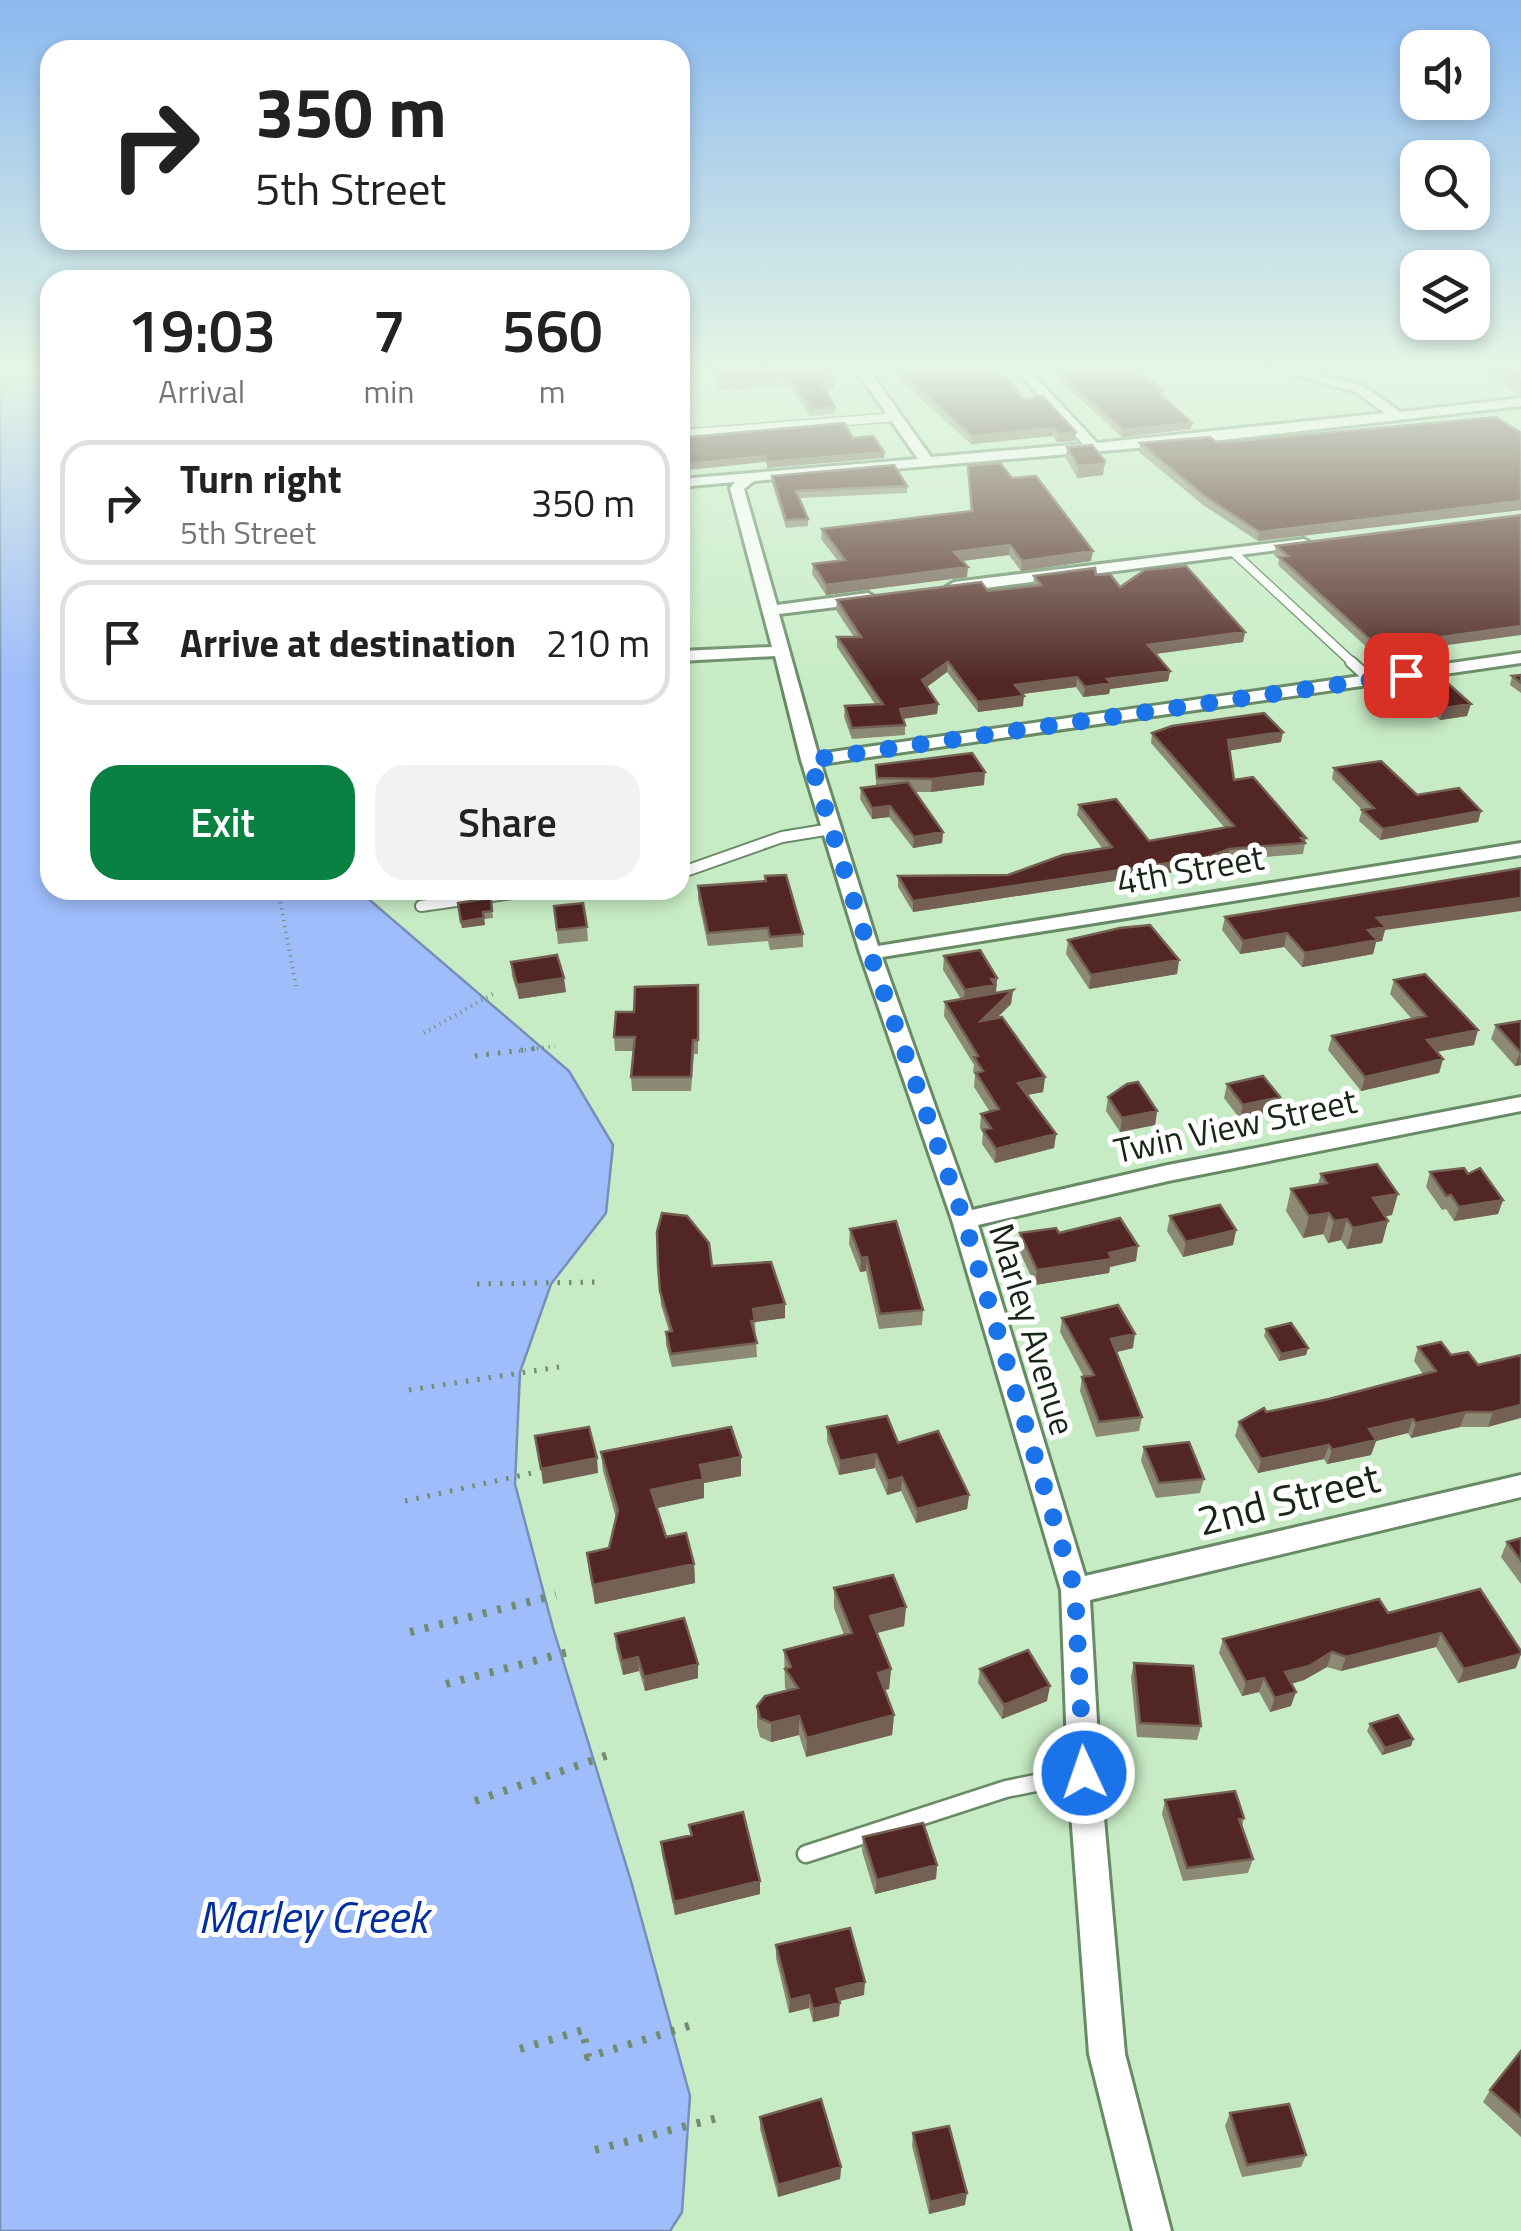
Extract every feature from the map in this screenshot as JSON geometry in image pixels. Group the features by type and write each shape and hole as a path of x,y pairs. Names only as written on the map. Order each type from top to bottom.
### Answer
{"street":[{"path":"690,482 774,474"},
{"name":"Marley Avenue","path":"752,476 737,488 810,760 870,953 964,1220 1075,1590 1084,1773 1107,2054 1152,2231"},
{"path":"944,588 1316,541"},
{"path":"771,610 886,596"},
{"path":"690,656 781,651"},
{"path":"810,760 1521,658"},
{"name":"4th Street","path":"870,953 1521,849"},
{"name":"Twin View Street","path":"964,1220 1168,1172 1521,1104"},
{"name":"2nd Street","path":"1075,1590 1114,1584 1521,1486"}],"lane":[{"path":"1233,552 1371,680"},
{"path":"690,869 782,837 831,829"},
{"path":"421,906 463,900"},
{"path":"806,1854 1006,1789 1084,1773"}],"path":[{"path":"280,900 296,986"},
{"path":"424,1033 496,992"},
{"path":"475,1056 555,1046"},
{"path":"477,1284 596,1282"},
{"path":"409,1390 559,1367"},
{"path":"405,1501 532,1473"},
{"path":"410,1632 556,1595"},
{"path":"446,1684 576,1650"},
{"path":"475,1801 612,1754"},
{"path":"520,2049 583,2030 588,2057 696,2024"},
{"path":"594,2150 721,2117"}],"water":[{"name":"Marley Creek","path":"0,474 40,474 40,900 370,900 569,1071 613,1145 606,1213 551,1284 520,1372 515,1484 553,1628 631,1881 690,2096 682,2212 670,2231 0,2231"}],"building":[{"path":"900,474 907,486 796,491 808,519 786,520 772,476"},
{"path":"969,474 1036,476 1093,551 1022,561 1010,545 954,552 968,567 826,585 813,564 845,560 822,529 972,511"},
{"path":"1178,474 1521,474 1521,501 1259,532"},
{"path":"1521,515 1521,626 1377,646 1279,557 1288,556 1276,546"},
{"path":"1186,566 1245,632 1148,645 1170,671 1107,679 1111,683 1085,687 1077,677 1015,685 1024,696 978,702 948,662 922,680 938,704 900,709 905,725 852,728 845,706 883,704 837,637 861,637 837,600 981,582 988,591 1041,585 1034,576 1095,568 1096,575 1110,574 1120,587 1145,570"},
{"path":"1444,680 1471,704 1444,708 1418,684"},
{"path":"1264,713 1283,732 1228,740 1234,780 1253,777 1306,838 1301,838 1305,843 1229,849 1208,857 913,901 898,876 1008,875 1063,855 1112,847 1079,805 1116,799 1149,841 1234,826 1152,733 1172,726"},
{"path":"972,753 985,772 932,779 877,778 876,765"},
{"path":"1381,761 1417,795 1459,788 1481,811 1383,829 1362,810 1374,808 1334,768"},
{"path":"908,782 943,832 914,837 890,806 872,808 861,788"},
{"path":"1521,868 1521,898 1377,918 1386,927 1368,930 1377,940 1305,953 1287,933 1243,941 1225,917"},
{"path":"786,875 803,934 770,937 768,928 708,933 698,886 766,881 765,876"},
{"path":"491,900 492,911 483,912 484,918 461,922 458,903"},
{"path":"583,903 587,927 557,930 554,906"},
{"path":"1150,925 1179,960 1091,975 1068,940 1120,928"},
{"path":"980,950 997,978 991,979 995,985 965,990 944,956"},
{"path":"557,955 564,978 517,985 511,962"},
{"path":"1425,974 1478,1030 1427,1040 1443,1059 1365,1077 1332,1036 1426,1016 1394,980"},
{"path":"698,985 698,1040 693,1040 691,1077 631,1077 635,1037 614,1037 616,1012 634,1012 635,987"},
{"path":"1013,990 981,1021 1002,1017 1045,1077 1018,1083 1056,1134 996,1149 983,1130 991,1128 981,1114 999,1109 976,1073 983,1071 974,1057 978,1056 945,1002"},
{"path":"1521,1021 1521,1052 1520,1052 1496,1025"},
{"path":"1263,1076 1280,1097 1243,1105 1227,1084"},
{"path":"1138,1082 1157,1111 1122,1118 1108,1097 1127,1084"},
{"path":"1377,1164 1398,1194 1373,1198 1388,1221 1353,1228 1347,1219 1334,1221 1329,1213 1309,1216 1291,1189 1327,1183 1321,1174"},
{"path":"1464,1168 1468,1174 1480,1168 1503,1200 1459,1207 1430,1172"},
{"path":"1220,1205 1236,1230 1186,1242 1170,1216"},
{"path":"662,1213 687,1216 709,1243 712,1266 771,1262 785,1304 753,1309 755,1321 751,1321 757,1343 671,1354 666,1332 672,1331 660,1291 658,1265 657,1232"},
{"path":"1120,1218 1138,1246 1109,1253 1112,1259 1037,1270 1020,1233 1056,1228 1059,1233"},
{"path":"896,1221 923,1310 880,1314 867,1257 861,1258 850,1229"},
{"path":"1118,1305 1135,1334 1111,1339 1142,1417 1099,1422 1082,1377 1094,1375 1062,1318"},
{"path":"1291,1323 1308,1348 1281,1354 1266,1329"},
{"path":"1441,1342 1451,1355 1468,1352 1478,1365 1521,1355 1521,1405 1416,1423 1413,1419 1369,1429 1376,1440 1261,1459 1239,1422 1264,1408 1266,1412 1329,1399 1436,1371 1418,1347"},
{"path":"887,1416 898,1443 938,1431 969,1495 917,1509 902,1477 888,1481 876,1454 840,1461 827,1427"},
{"path":"589,1427 597,1458 541,1469 535,1436"},
{"path":"731,1427 741,1457 700,1465 703,1479 651,1490 666,1537 686,1533 694,1564 593,1585 587,1553 609,1548 618,1510 601,1452"},
{"path":"1189,1442 1204,1479 1159,1483 1144,1447"},
{"path":"1521,1538 1521,1561 1507,1542"},
{"path":"893,1575 906,1607 870,1616 891,1669 878,1673 894,1715 807,1738 799,1716 771,1723 760,1718 757,1706 765,1696 798,1688 785,1669 791,1667 784,1650 852,1633 834,1588"},
{"path":"1480,1589 1521,1654 1464,1669 1441,1633 1346,1657 1332,1652 1309,1666 1285,1672 1296,1692 1275,1698 1264,1678 1246,1682 1223,1639 1379,1599 1388,1613"},
{"path":"684,1618 698,1664 644,1677 638,1657 622,1661 615,1634"},
{"path":"1028,1650 1050,1686 1004,1705 980,1669"},
{"path":"1134,1663 1193,1666 1201,1726 1140,1723"},
{"path":"1398,1715 1413,1739 1385,1748 1370,1724"},
{"path":"1235,1791 1244,1818 1239,1819 1253,1859 1187,1868 1165,1800"},
{"path":"743,1812 760,1881 674,1902 661,1842 692,1835 689,1825"},
{"path":"923,1823 937,1865 877,1880 863,1837"},
{"path":"850,1928 865,1982 836,1989 840,2003 813,2009 809,1995 790,2000 776,1945"},
{"path":"1521,2051 1521,2117 1490,2090"},
{"path":"821,2099 841,2167 778,2185 760,2117"},
{"path":"1289,2104 1306,2155 1247,2165 1230,2113"},
{"path":"949,2126 967,2193 930,2202 913,2133"}],"route":[{"path":"1084,1773 1075,1590 964,1220 872,959 810,760 1323,690 1406,675"}]}
